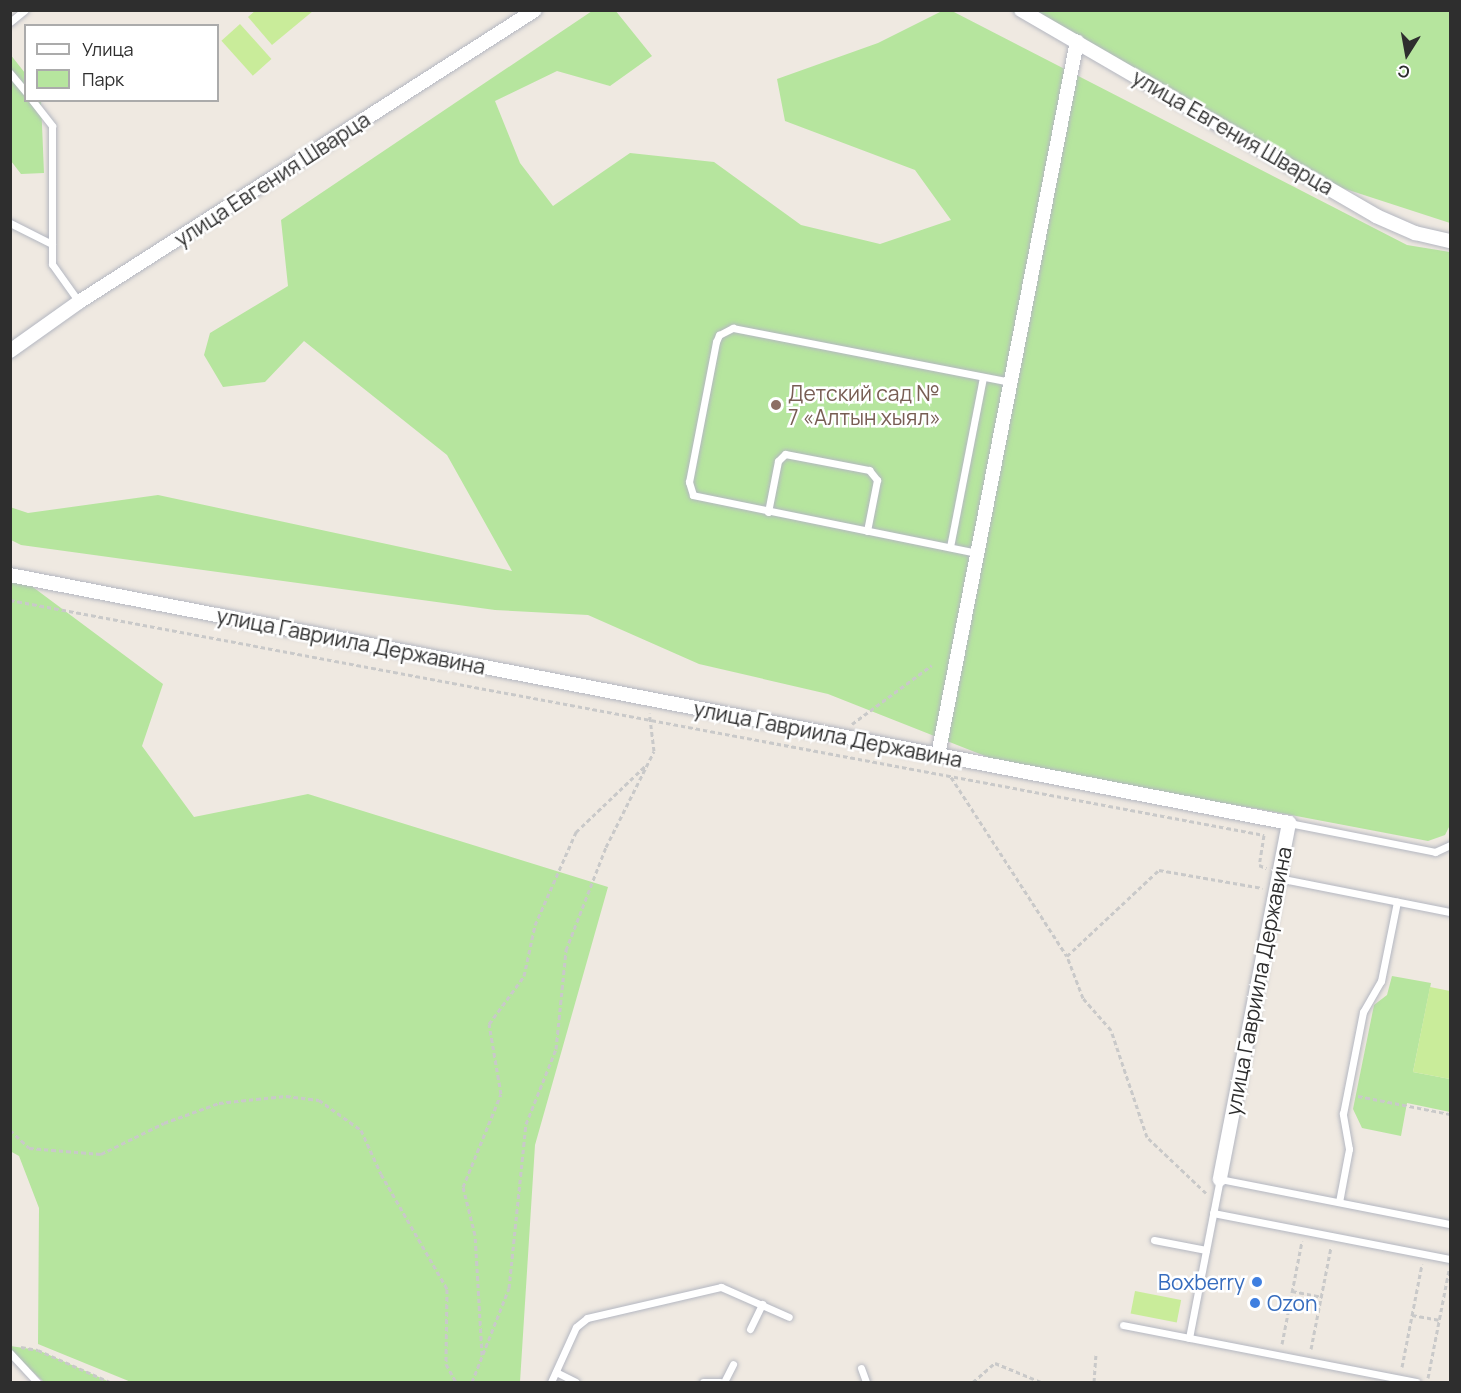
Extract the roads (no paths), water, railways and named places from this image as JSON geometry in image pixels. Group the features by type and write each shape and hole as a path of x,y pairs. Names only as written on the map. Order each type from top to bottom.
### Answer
{"street":[{"name":"улица Евгения Шварца","path":"10,351 79,302 535,10"},
{"name":"улица Евгения Шварца","path":"1021,10 1077,40 1376,216 1414,233 1450,241"},
{"path":"938,755 1077,40"},
{"name":"улица Гавриила Державина","path":"10,575 1289,823 1220,1179"}],"lane":[{"path":"10,22 25,10"},
{"path":"10,73 24,90"},
{"path":"34,102 52,126 52,264 79,302"},
{"path":"10,223 52,244"},
{"path":"977,553 700,499 690,490 716,342 726,330 733,328 1010,382"},
{"path":"950,547 983,377"},
{"path":"768,512 782,455 858,468 877,477 867,531"},
{"path":"1289,823 1435,852 1450,845"},
{"path":"1278,880 1450,912"},
{"path":"1339,1203 1349,1149 1343,1118 1347,1094 1363,1012 1381,981 1397,902"},
{"path":"1189,1338 1220,1179 1450,1224"},
{"path":"1213,1213 1450,1261"},
{"path":"1154,1240 1206,1250"},
{"path":"551,1383 576,1327 587,1318 721,1287 789,1317"},
{"path":"750,1329 762,1304"},
{"path":"1123,1325 1417,1383"},
{"path":"10,1353 37,1383"},
{"path":"724,1383 733,1364"},
{"path":"861,1368 866,1383"},
{"path":"556,1372 576,1383"},
{"path":"703,1383 720,1383"}],"place":[{"name":"Детский сад № 7 «Алтын хыял»","path":"776,405"},
{"name":"Boxberry","path":"1257,1282"},
{"name":"Ozon","path":"1255,1303"}]}
